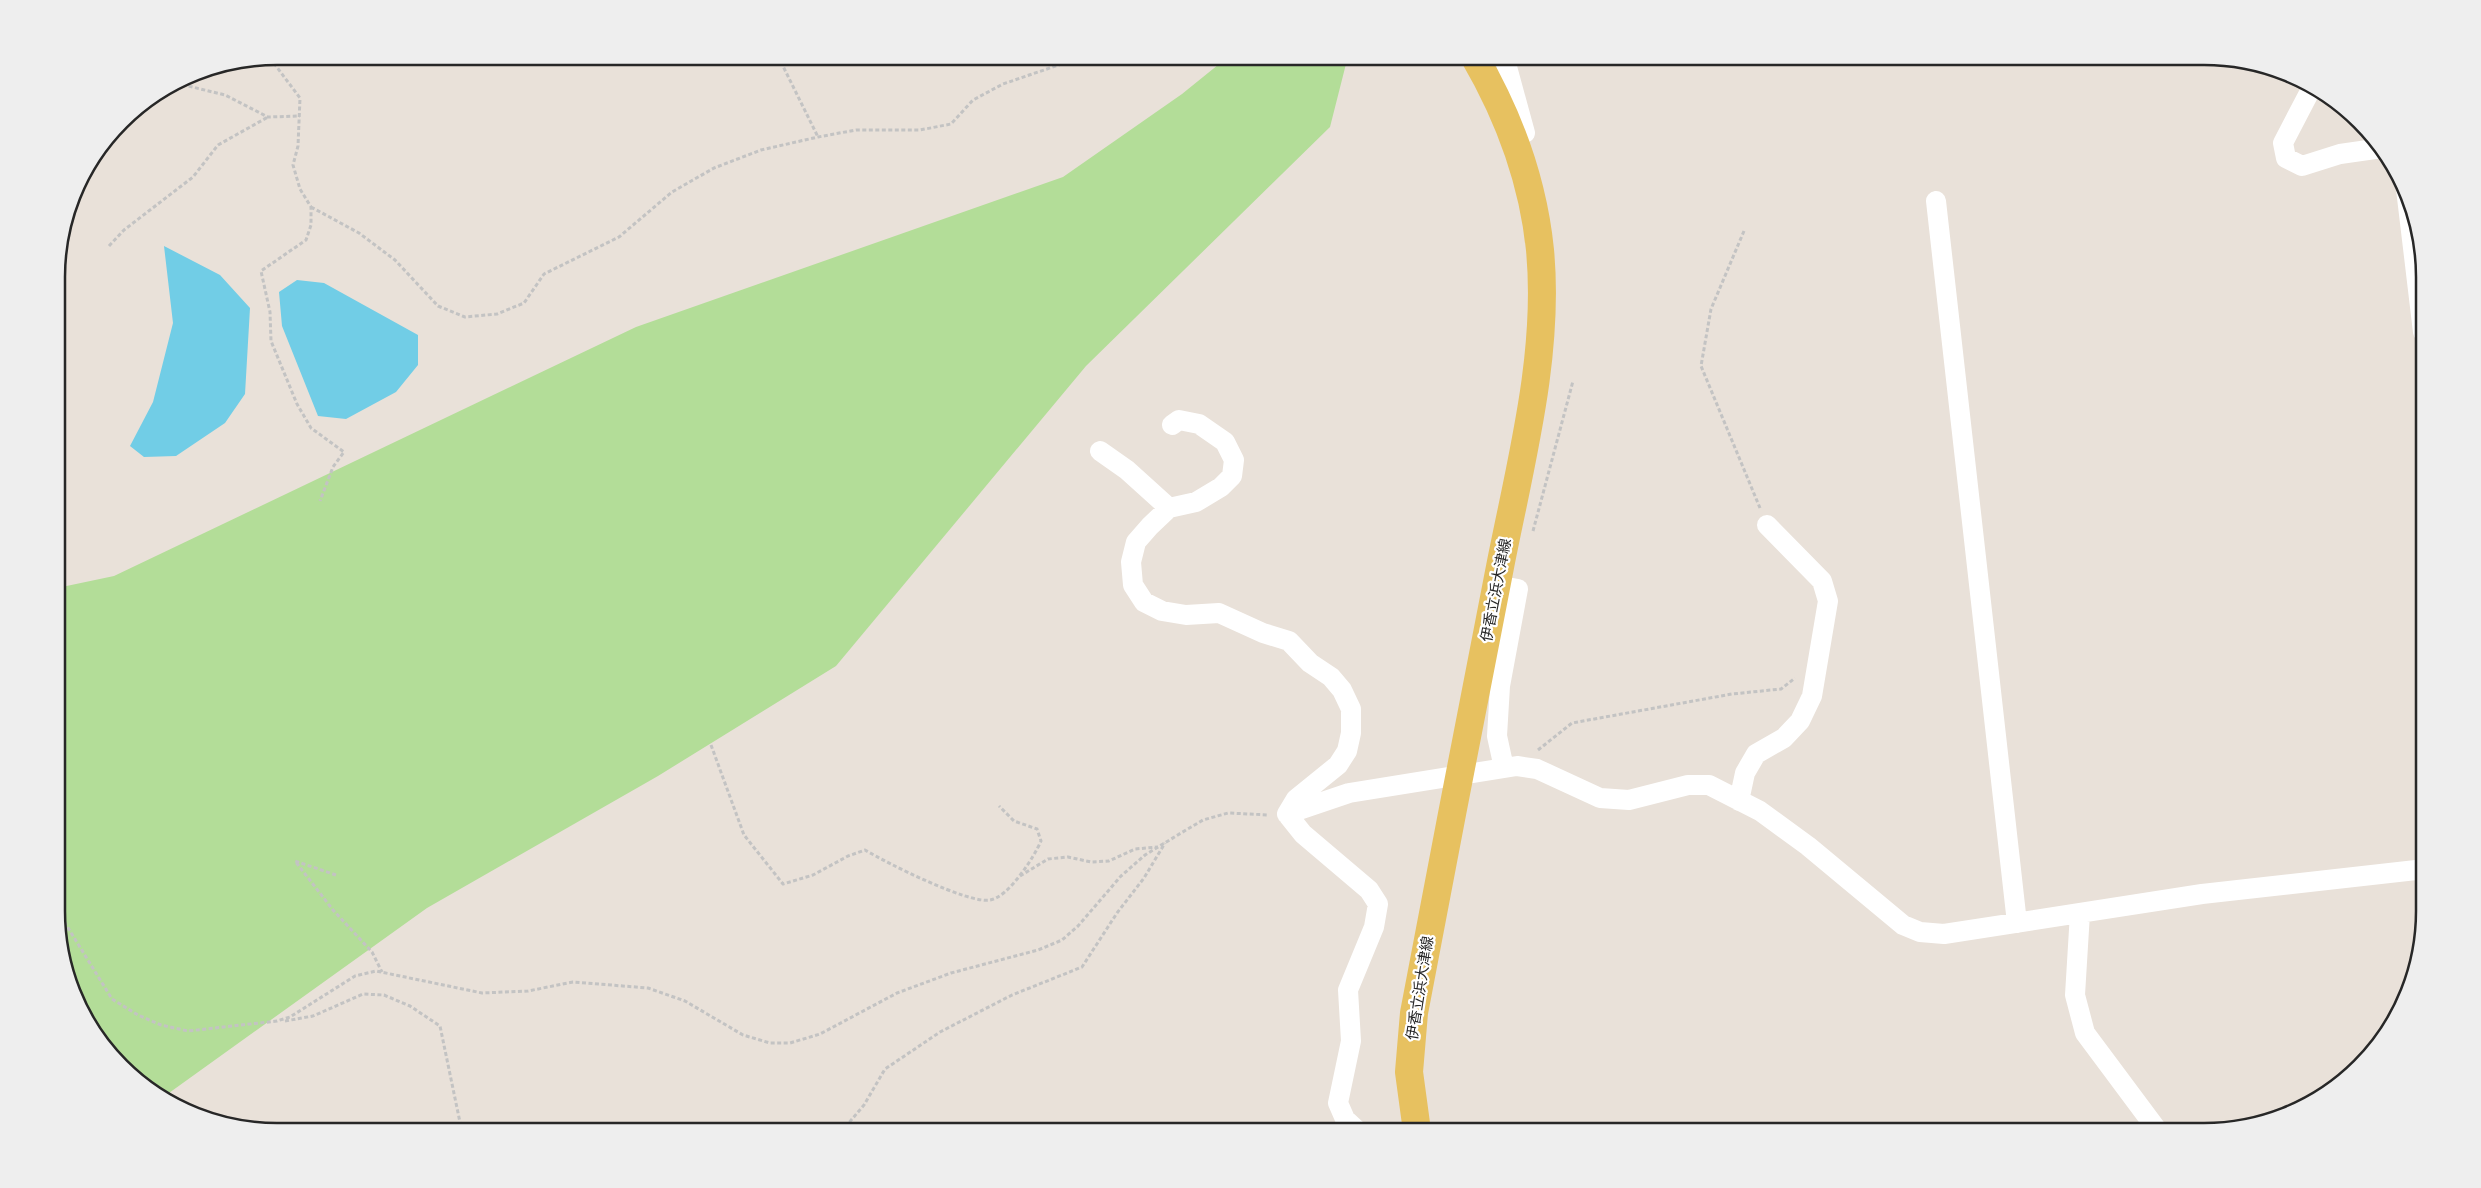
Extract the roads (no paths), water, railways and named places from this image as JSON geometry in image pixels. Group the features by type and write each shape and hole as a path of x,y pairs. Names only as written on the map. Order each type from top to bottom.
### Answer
{"main road":[{"name":"伊香立浜大津線","path":"1416,1123 1409,1072 1414,1013 1537,372 1542,325 1540,251 1531,191 1515,137 1479,65"}],"street":[{"path":"1506,65 1525,133 1515,137"},
{"path":"2308,96 2282,143 2286,158 2302,166 2340,154 2373,149"},
{"path":"1936,201 2018,923"},
{"path":"2411,230 2416,273"},
{"path":"1172,425 1179,420 1199,424 1225,442 1234,460 1232,476 1222,487 1196,502 1169,508 1136,542 1130,562 1134,585 1144,602 1162,611 1186,615 1219,613 1262,633 1288,641 1310,663 1331,677 1342,690 1350,709 1351,733 1347,751 1338,765 1296,799 1288,814"},
{"path":"1100,451 1127,470 1169,508"},
{"path":"1739,801 1745,773 1756,754 1784,738 1800,721 1812,696 1828,601 1822,581 1767,525"},
{"path":"1496,585 1518,589 1500,686 1497,736 1505,768"},
{"path":"1288,814 1349,793 1505,768 1537,769 1600,798 1629,800 1688,785 1709,785 1760,811 1808,846 1903,925 1920,932 1944,934 2202,894 2416,869"},
{"path":"1288,814 1303,834 1369,890 1378,904 1374,927 1348,990 1351,1041 1338,1103 1345,1120 1348,1123"},
{"path":"2080,913 2075,995 2084,1033 2152,1123"}],"water":[{"path":"164,246 220,275 250,308 245,394 225,423 176,456 144,457 130,446 153,402 173,323"},
{"path":"297,280 324,283 418,335 418,365 396,392 346,419 318,416 282,326 279,292"}]}
